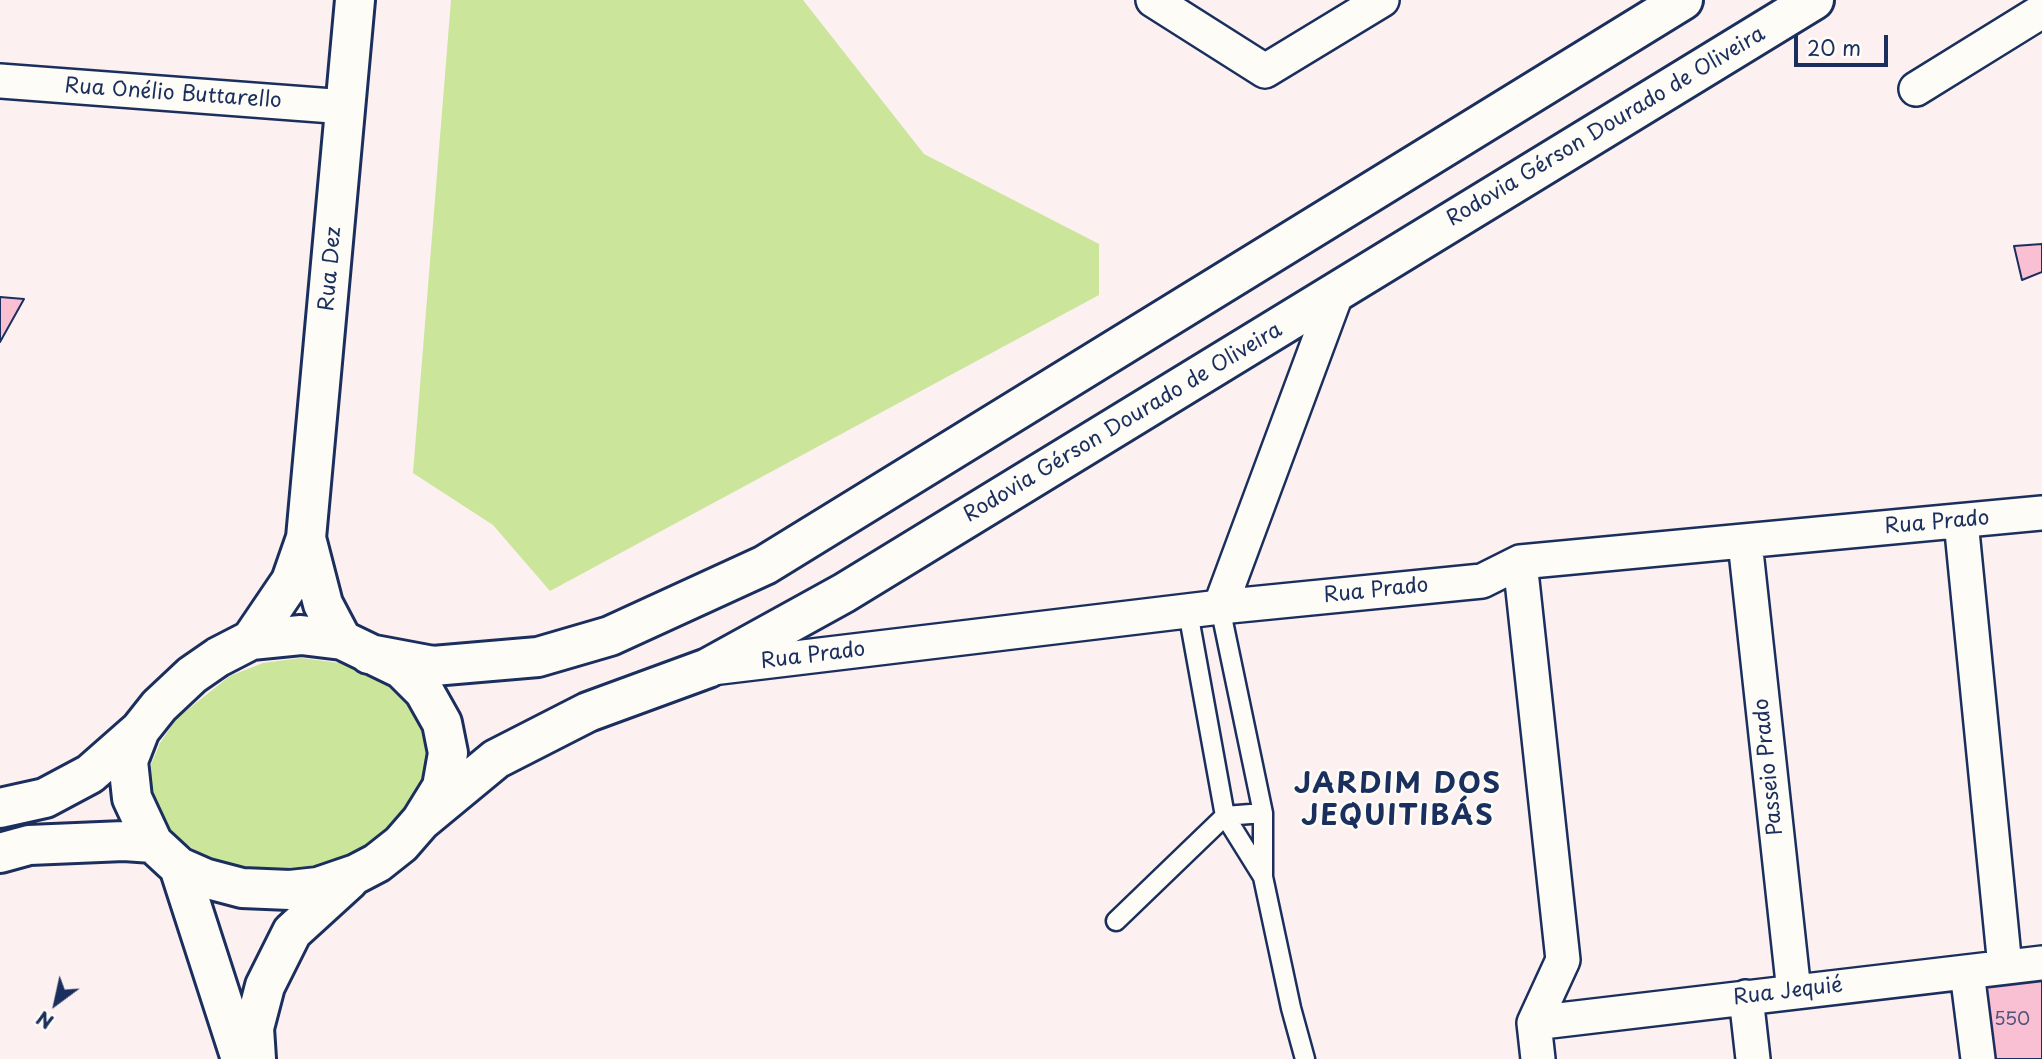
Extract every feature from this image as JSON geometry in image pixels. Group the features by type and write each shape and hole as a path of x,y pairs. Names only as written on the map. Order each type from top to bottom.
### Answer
{"main road":[{"name":"Rua Dez","path":"251,640 291,581 306,538 355,0"},
{"path":"0,808 45,798 90,774 140,730 159,706 192,675 218,657 251,640 301,635 433,666 538,657 610,636 765,565 1684,0"},
{"name":"Rodovia Gérson Dourado de Oliveira","path":"421,821 496,759 589,712 708,668 844,593 1814,0"},
{"name":"Rua Dez","path":"306,538 323,604 356,647"},
{"path":"0,853 29,845 124,841 166,855 204,878 243,888 290,890 318,887 356,874 377,863 401,844 421,821 442,787 448,753 442,723 424,691 402,669 356,647"},
{"path":"140,730 128,761 132,797 166,855 241,1059"},
{"path":"256,1059 254,1028 265,986 292,932 356,874"}],"street":[{"path":"1153,0 1265,71 1382,0"},
{"path":"1916,89 2042,11"},
{"name":"Rua Onélio Buttarello","path":"0,81 346,107"},
{"path":"1204,609 1337,292"},
{"name":"Rua Prado","path":"708,668 1204,609 1482,581 1520,562 2042,513"},
{"path":"1961,521 2005,967"},
{"name":"Passeio Prado","path":"1745,542 1794,992"},
{"path":"1520,562 1563,960 1534,1023 1538,1059"},
{"name":"Rua Jequié","path":"1534,1023 2042,963"},
{"path":"1967,972 1978,1059"},
{"path":"1746,997 1753,1059"}],"lane":[{"path":"1204,609 1264,813 1263,877 1291,1008 1305,1059"},
{"path":"1204,609 1225,816 1263,877"},
{"path":"1116,922 1225,816 1264,813"}],"green space":[{"path":"451,0 803,0 924,154 1099,244 1099,295 550,591 493,525 413,473"},
{"path":"301,658 340,663 359,669 391,682 412,700 432,751 426,782 408,811 369,848 321,869 290,872 246,867 207,858 180,840 159,816 152,795 150,767 160,743 177,718 230,676 263,663"}],"building":[{"path":"2042,244 2042,272 2022,280 2014,246"},
{"path":"0,297 24,299 0,342"},
{"path":"2042,973 2042,1059 1987,1059 1977,980"}],"district":[{"name":"JARDIM DOS JEQUITIBÁS","path":"1398,801"}]}
